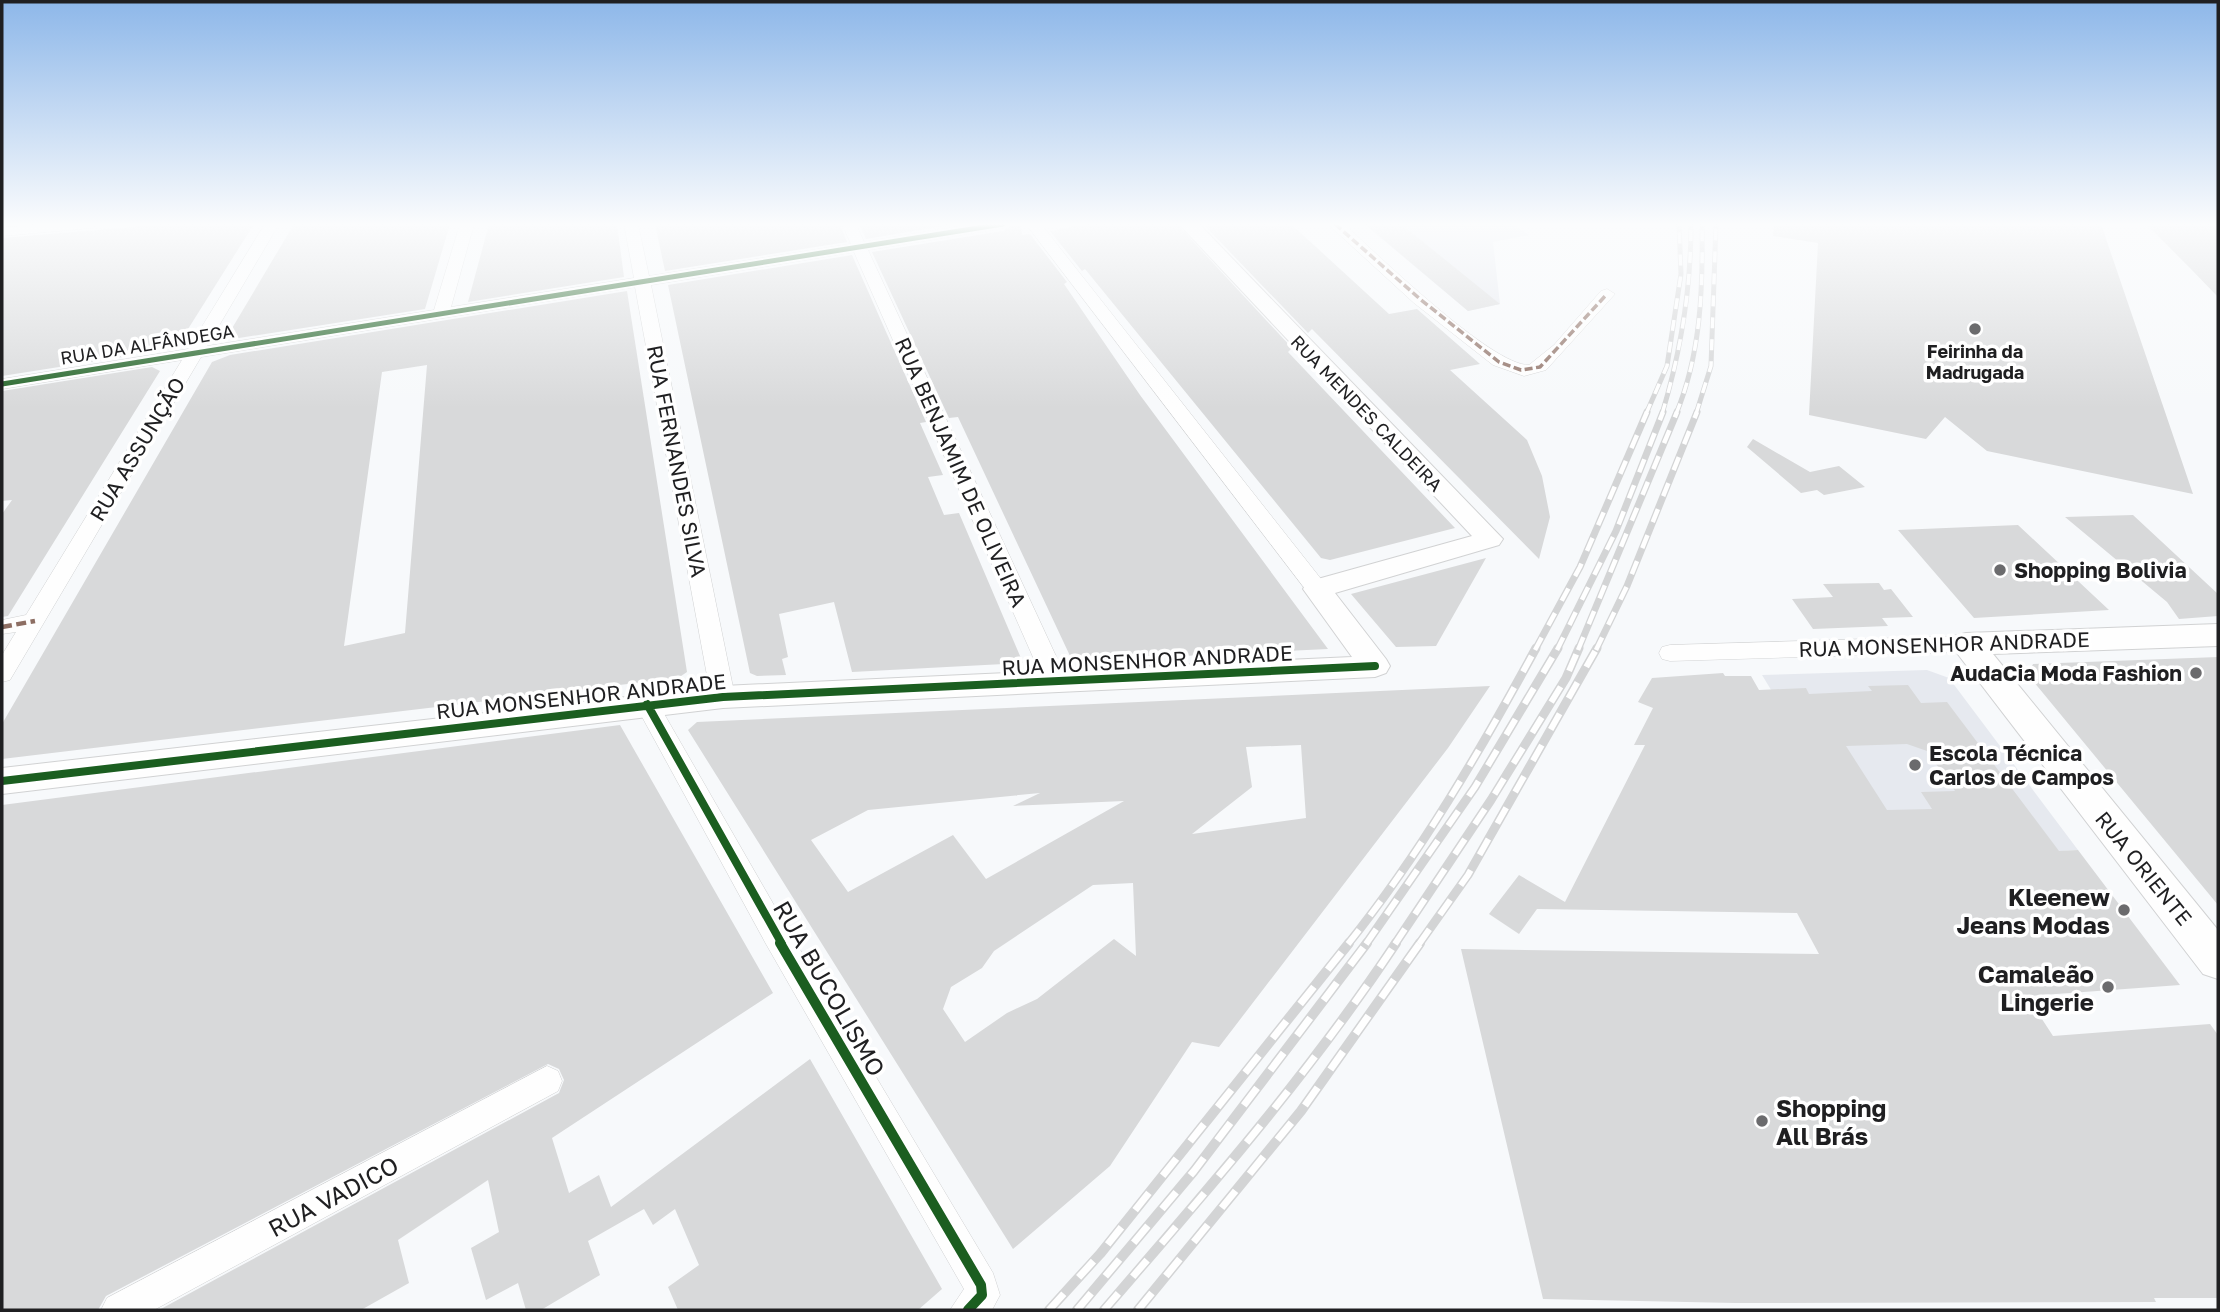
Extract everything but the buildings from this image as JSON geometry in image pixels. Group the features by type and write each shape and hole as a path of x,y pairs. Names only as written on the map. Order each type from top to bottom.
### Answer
{"main road":[{"name":"RUA MONSENHOR ANDRADE","path":"1966,644 2218,635"},
{"name":"RUA ORIENTE","path":"1966,644 2218,961"}],"street":[{"name":"RUA ASSUNÇÃO","path":"2,674 235,285"},
{"path":"441,313 449,285"},
{"name":"RUA DA ALFÂNDEGA","path":"2,384 621,285"},
{"name":"RUA FERNANDES SILVA","path":"643,285 723,697"},
{"name":"RUA BENJAMIM DE OLIVEIRA","path":"876,285 1056,682"},
{"path":"1081,285 1317,589"},
{"name":"RUA MENDES CALDEIRA","path":"1247,285 1490,540 1317,589"},
{"path":"1405,285 1455,329 1507,367 1522,371 1543,366 1566,338 1590,319 1607,294"},
{"name":"RUA MONSENHOR ANDRADE","path":"2,781 723,697 1376,666 1317,589"},
{"path":"2,627 35,621"},
{"name":"RUA MONSENHOR ANDRADE","path":"1670,653 1966,644"},
{"name":"RUA BUCOLISMO","path":"647,704 975,1300"},
{"name":"RUA VADICO","path":"119,1310 547,1081"}],"shaded area":[{"path":"1437,285 1498,285 1500,304 1468,311"},
{"name":"Escola Técnica Carlos de Campos","path":"1927,670 1949,678 2078,850 1877,863 1762,675"}],"railway":[{"path":"1646,414 1667,366 1679,285"},
{"path":"1662,414 1675,367 1688,285"},
{"path":"1676,414 1691,368 1699,321 1701,285"},
{"path":"1696,414 1711,366 1714,285"},
{"path":"1535,650 1580,567 1647,412"},
{"path":"1558,648 1616,531 1663,412"},
{"path":"1578,650 1677,412"},
{"path":"1597,648 1627,586 1697,412"},
{"path":"1348,944 1425,838 1536,648"},
{"path":"1366,944 1475,787 1558,648"},
{"path":"1395,944 1491,800 1566,678 1579,648"},
{"path":"1419,944 1468,875 1597,648"},
{"path":"1049,1310 1100,1254 1349,943"},
{"path":"1077,1310 1194,1171 1367,943"},
{"path":"1104,1310 1293,1085 1396,943"},
{"path":"1138,1310 1301,1111 1420,943"}],"marked path":[{"path":"1403,285 1494,359 1503,365 1524,371 1534,370 1549,359 1607,294"},
{"path":"2,627 35,621"}],"cycle path":[{"path":"2,384 620,285"},
{"path":"2,781 723,697 1375,666"},
{"path":"647,704 776,935 981,1285 982,1295 968,1310"}],"place":[{"name":"Feirinha da Madrugada","path":"1975,329"},
{"name":"Shopping Bolivia","path":"2000,570"},
{"name":"AudaCia Moda Fashion","path":"2196,673"},
{"name":"Escola Técnica Carlos de Campos","path":"1915,765"},
{"name":"Kleenew Jeans Modas","path":"2124,910"},
{"name":"Camaleão Lingerie","path":"2108,987"},
{"name":"Shopping All Brás","path":"1762,1121"}]}
